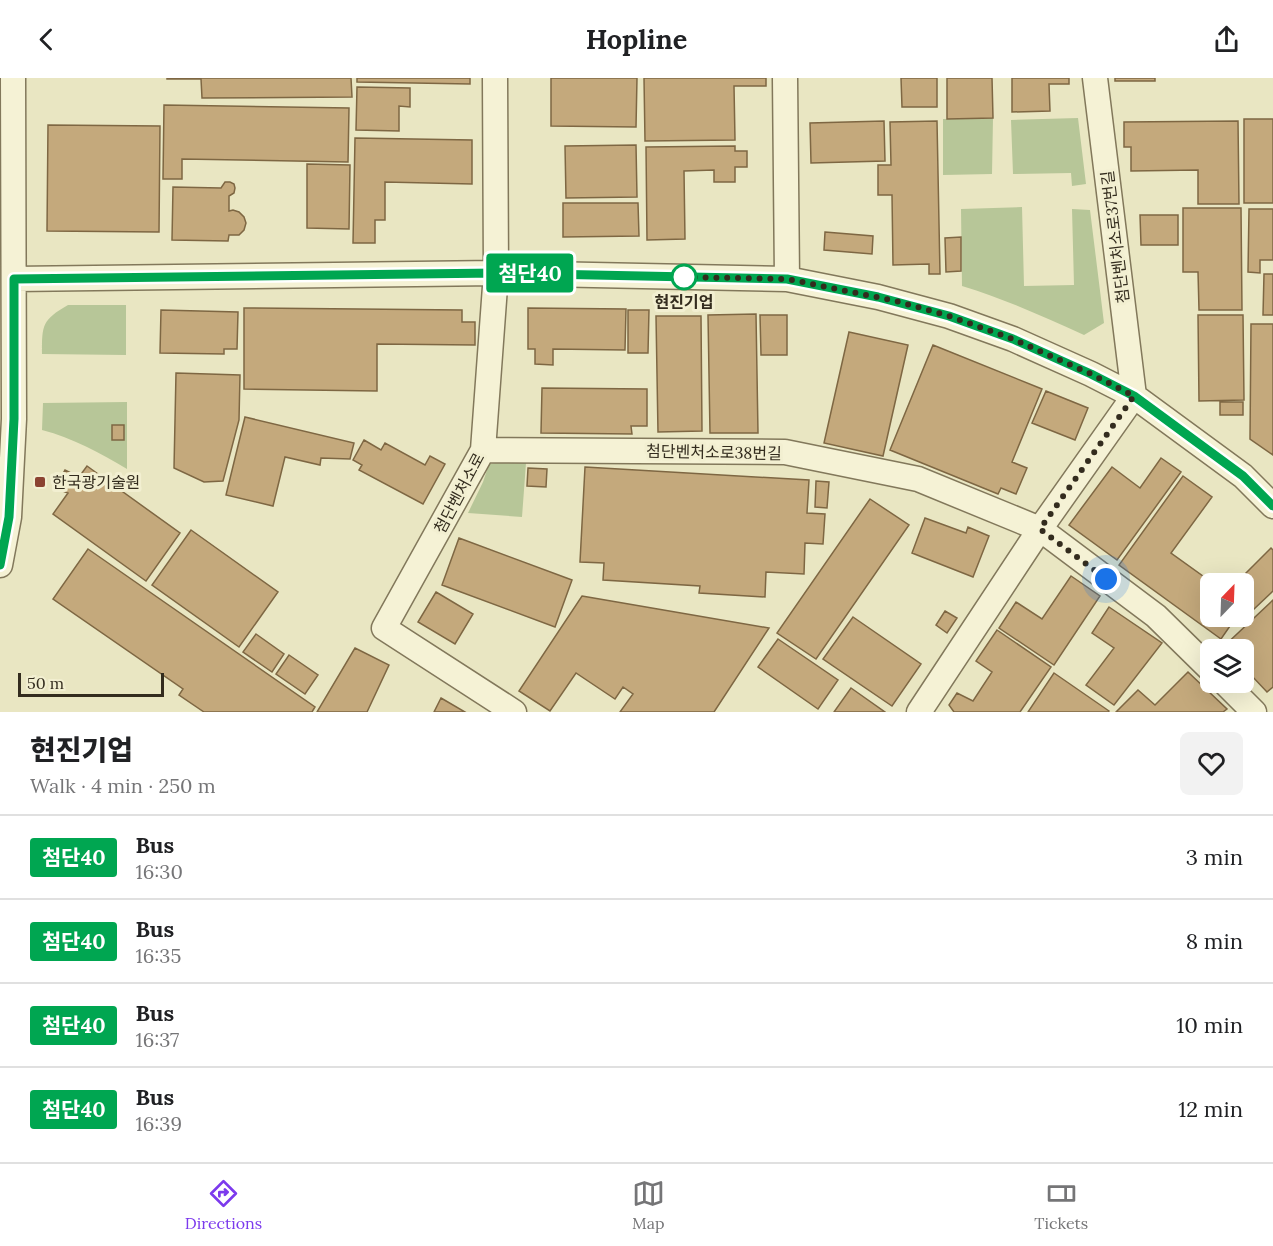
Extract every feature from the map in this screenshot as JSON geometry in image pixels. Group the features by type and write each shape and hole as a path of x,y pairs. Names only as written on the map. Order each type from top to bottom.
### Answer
{"street":[{"path":"0,565 9,517 14,429 13,78"},
{"path":"495,78 496,273"},
{"path":"785,78 787,279"},
{"name":"첨단벤처소로37번길","path":"1095,78 1134,396"},
{"path":"14,279 496,273 787,279 878,297 949,316 1013,339 1091,374 1134,396 1243,476 1273,506"},
{"name":"첨단벤처소로","path":"496,273 483,450 384,628 514,712"},
{"path":"922,711 1040,529 1134,396"},
{"name":"첨단벤처소로38번길","path":"483,450 784,452 918,478 1040,529 1156,616 1200,659"},
{"path":"1235,693 1254,712"}],"green space":[{"path":"993,118 992,174 943,175 943,119"},
{"path":"1078,118 1086,184 1072,186 1071,173 1013,174 1011,120"},
{"path":"1022,207 1024,286 1074,285 1072,209 1090,210 1104,323 1084,335 1009,302 962,286 961,209"},
{"path":"68,305 126,305 126,355 42,354 45,324 48,319"},
{"path":"127,402 127,469 86,446 42,430 43,403"},
{"path":"526,463 522,517 468,513 489,464"}],"building":[{"path":"167,78 351,78 352,97 202,98 201,79"},
{"path":"357,78 470,78 470,84 357,82"},
{"path":"551,78 637,78 636,127 551,126"},
{"path":"644,78 766,78 766,86 734,86 735,140 645,141"},
{"path":"901,78 937,78 937,107 902,107"},
{"path":"947,78 992,78 993,118 947,119"},
{"path":"1012,78 1069,78 1069,84 1049,84 1050,111 1012,112"},
{"path":"1115,78 1155,78 1155,81 1115,81"},
{"path":"357,87 410,88 410,107 399,106 399,131 356,130"},
{"path":"164,105 349,108 348,162 182,159 182,179 163,179"},
{"path":"1244,119 1273,119 1273,203 1244,203"},
{"path":"884,121 885,161 811,163 810,123"},
{"path":"937,121 940,274 929,274 929,264 893,265 892,195 878,195 878,165 891,165 890,122"},
{"path":"1238,121 1239,204 1198,204 1198,170 1131,171 1131,147 1124,147 1124,122"},
{"path":"48,125 160,126 159,232 47,231"},
{"path":"355,138 472,140 472,184 385,182 385,220 375,220 375,243 353,243"},
{"path":"636,145 637,197 566,198 565,146"},
{"path":"735,146 735,151 747,151 747,167 735,167 735,182 714,182 714,170 684,171 685,239 647,240 646,147"},
{"path":"307,164 350,165 349,229 307,228"},
{"path":"225,182 234,184 234,193 229,196 229,211 239,212 244,217 246,223 244,230 239,235 229,235 228,241 172,240 173,187 221,188"},
{"path":"563,203 638,203 639,236 563,237"},
{"path":"1183,208 1241,208 1242,310 1199,310 1198,272 1183,272"},
{"path":"1249,209 1273,209 1273,260 1260,260 1260,273 1248,272"},
{"path":"1140,215 1178,215 1178,245 1141,245"},
{"path":"825,232 873,236 872,254 824,250"},
{"path":"961,237 961,271 946,272 945,238"},
{"path":"1264,274 1273,274 1273,315 1263,315"},
{"path":"244,308 462,310 462,322 475,322 475,345 377,344 377,391 244,389"},
{"path":"528,308 626,309 625,350 553,349 553,365 535,364 535,349 528,349"},
{"path":"161,310 238,312 237,349 224,349 224,354 160,353"},
{"path":"628,310 649,310 648,353 628,353"},
{"path":"756,314 758,433 710,433 708,315"},
{"path":"760,315 787,315 787,355 761,355"},
{"path":"1198,315 1243,315 1244,400 1199,401"},
{"path":"656,316 701,316 702,431 658,432"},
{"path":"1251,324 1273,324 1273,455 1250,439"},
{"path":"849,332 908,345 883,456 824,443"},
{"path":"933,345 1042,389 1012,462 1027,468 1016,494 1001,488 998,494 890,450"},
{"path":"176,373 240,375 239,420 223,481 204,482 174,468"},
{"path":"542,388 647,389 647,426 631,426 632,434 541,433"},
{"path":"1046,391 1088,408 1075,440 1032,423"},
{"path":"1220,402 1243,402 1243,415 1220,415"},
{"path":"245,417 354,443 350,459 321,458 320,465 285,457 273,506 226,495"},
{"path":"112,425 124,425 124,440 112,440"},
{"path":"364,440 381,450 385,443 425,465 430,456 445,464 423,504 359,470 362,465 353,460"},
{"path":"1161,458 1181,472 1117,560 1069,525 1112,467 1140,488"},
{"path":"87,466 180,533 146,581 53,514 68,493 55,488 65,470 79,477"},
{"path":"585,467 809,480 807,513 825,514 823,544 805,543 804,574 766,572 765,597 699,593 700,586 603,580 604,563 580,562"},
{"path":"528,468 547,469 546,487 527,486"},
{"path":"1183,476 1212,497 1171,553 1200,574 1200,624 1119,565"},
{"path":"816,481 829,482 827,508 815,507"},
{"path":"870,499 909,525 816,659 777,633"},
{"path":"925,518 966,533 968,527 989,536 973,577 912,553"},
{"path":"191,530 278,592 239,647 152,585"},
{"path":"459,538 572,580 555,627 442,585"},
{"path":"1271,548 1273,550 1273,591 1254,609 1254,573 1246,573"},
{"path":"88,549 315,707 312,712 204,712 179,695 183,689 53,599"},
{"path":"1071,576 1100,596 1054,665 999,628 1016,602 1042,619"},
{"path":"436,592 473,614 455,644 418,622"},
{"path":"582,596 769,628 714,712 620,712 633,694 623,687 615,699 576,673 550,711 519,691"},
{"path":"1273,600 1273,687 1267,692 1254,678 1254,639 1232,639 1244,627 1254,627 1254,618"},
{"path":"1109,607 1162,643 1114,705 1086,685 1114,648 1092,633"},
{"path":"945,611 957,618 947,633 936,625"},
{"path":"853,617 921,664 892,706 823,659"},
{"path":"1204,627 1229,627 1221,639"},
{"path":"997,630 1051,667 1020,712 954,712 949,705 957,693 973,701 992,672 976,661"},
{"path":"256,634 284,654 272,672 243,652"},
{"path":"778,639 838,680 818,709 758,667"},
{"path":"355,648 389,665 367,712 317,712"},
{"path":"289,655 318,675 305,694 276,674"},
{"path":"1188,672 1200,683 1200,693 1210,693 1227,709 1223,712 1116,712 1138,690 1155,705"},
{"path":"1054,673 1109,711 1028,712"},
{"path":"851,688 885,712 834,712"},
{"path":"441,698 465,712 434,712"}],"bus line":[{"name":"첨단40","path":"0,565 9,517 14,419 14,279 496,273 787,279 878,297 949,316 1013,339 1091,374 1134,396 1243,476 1273,506"}],"place":[{"name":"현진기업","path":"684,277"},
{"name":"한국광기술원","path":"40,482"}],"route":[{"path":"684,277 787,279 896,301 949,316 1013,339 1134,396 1040,529 1106,579"}]}
